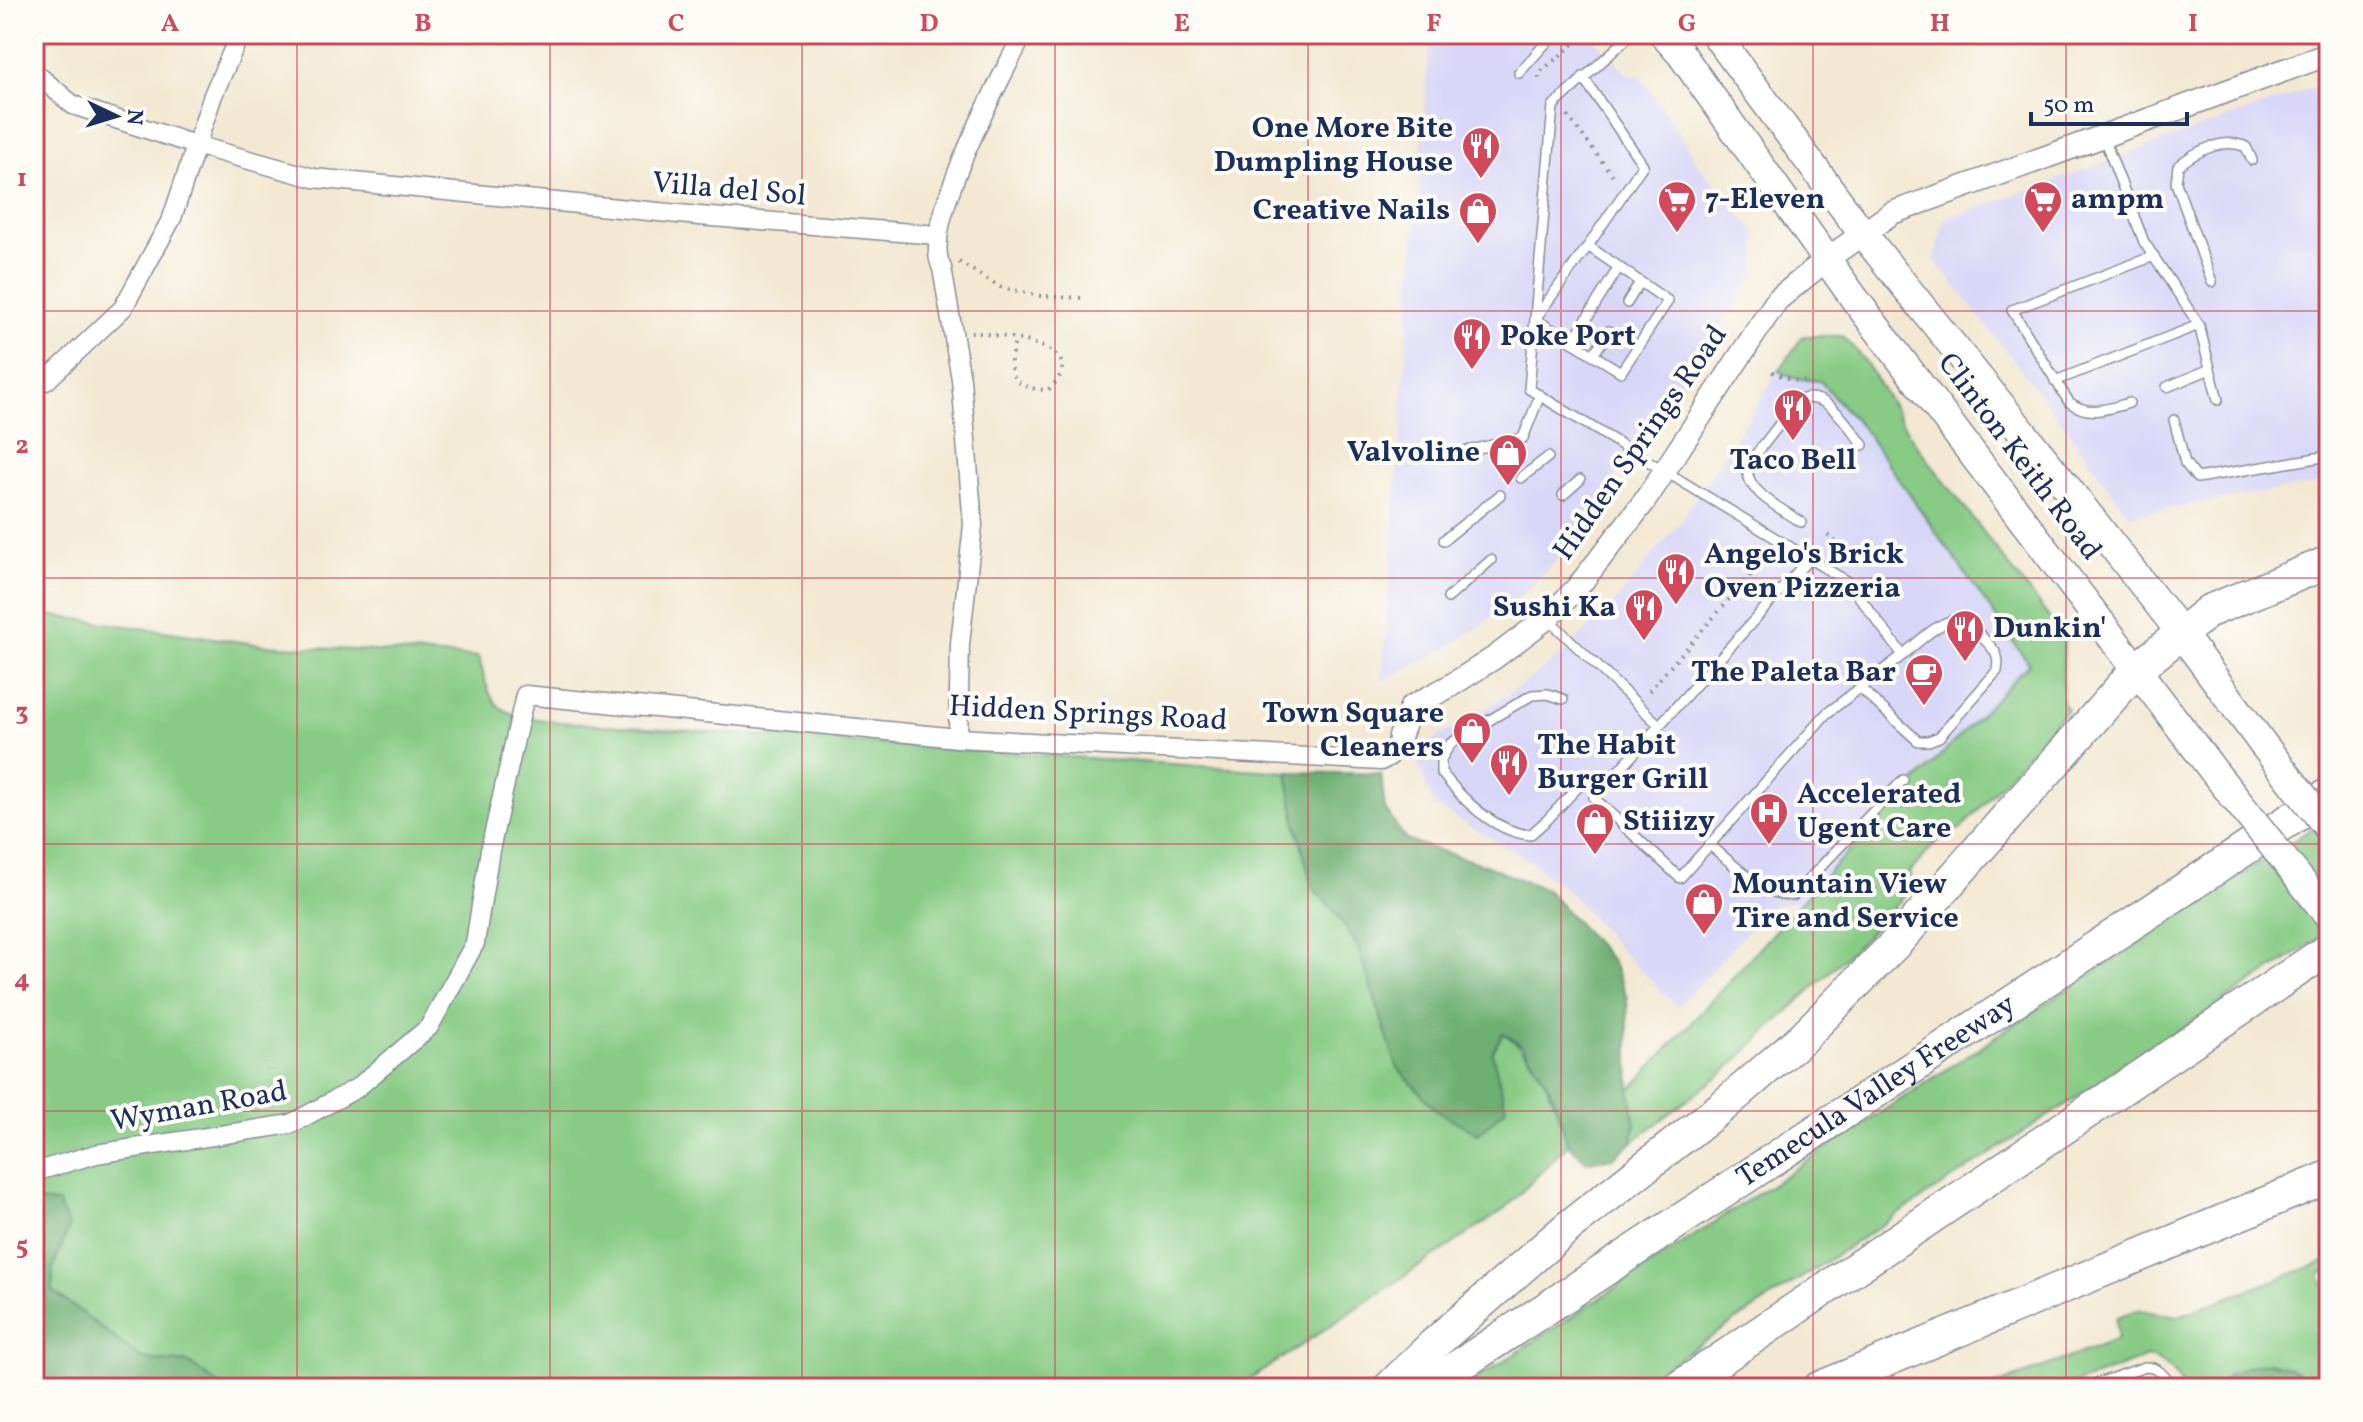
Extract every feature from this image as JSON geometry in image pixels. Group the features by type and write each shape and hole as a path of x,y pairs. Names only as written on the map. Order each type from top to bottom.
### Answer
{"highway":[{"path":"1389,1388 1433,1345 1568,1227 1723,1106 1802,1038 1898,941 2137,669 2209,611 2329,562"},
{"name":"Temecula Valley Freeway","path":"1425,1388 2329,794"},
{"path":"1678,1388 2329,949"},
{"path":"1819,1388 2329,1177"}],"main road":[{"name":"Clinton Keith Road","path":"1663,34 1681,54 1854,298 2215,773 2329,916"},
{"name":"Clinton Keith Road","path":"1715,34 1863,234 2181,633 2329,829"}],"street":[{"path":"46,381 123,308 172,218 213,95 240,34"},
{"path":"958,738 960,644 973,525 961,379 942,268 937,259 937,235 961,162 1023,34"},
{"name":"Hidden Springs Road","path":"525,695 958,738 1381,761 1390,756 1411,707 1494,658 1547,618 1577,588 1608,551 1663,472 1777,300 1827,259 1892,213 2329,54"},
{"name":"Villa del Sol","path":"34,72 73,105 195,145 314,178 699,216 937,235"},
{"name":"Wyman Road","path":"34,1172 96,1154 291,1124 357,1088 429,1027 475,943 490,850 525,695"}],"lane":[{"path":"1519,73 1554,34"},
{"path":"1632,34 1553,106 1529,389 1848,582 1903,655"},
{"path":"1535,319 1643,165 1583,77"},
{"path":"2103,136 2144,242 2199,325 2218,400"},
{"path":"2212,282 2176,183 2178,166 2189,157 2224,144 2237,143 2246,147 2252,160"},
{"path":"1535,319 1621,372 1668,301 1588,246"},
{"path":"2129,403 2096,412 2086,411 2069,402 2012,310 2154,256"},
{"path":"1572,342 1619,267"},
{"path":"1627,303 1640,282"},
{"path":"2055,381 2199,325"},
{"path":"1593,355 1609,331"},
{"path":"2167,387 2210,369"},
{"path":"1449,455 1523,438 1540,395"},
{"path":"1801,522 1757,490 1746,473 1747,466 1796,403 1805,397 1816,398 1844,418 1863,445"},
{"path":"2174,420 2185,463 2197,478 2329,456"},
{"path":"1521,478 1548,457"},
{"path":"1563,495 1580,480"},
{"path":"1444,540 1500,495"},
{"path":"1809,559 1594,798 1680,878 1826,714 1946,621 1965,621 1994,649 1999,661 1997,671 1939,737 1928,741 1918,741 1860,688"},
{"path":"1448,598 1491,560"},
{"path":"1547,618 1659,725"},
{"path":"1563,699 1548,694 1532,695 1451,743 1441,759 1441,772 1490,821 1514,833 1530,835 1580,785"},
{"path":"1710,845 1754,881 1777,894 1794,895 1903,780"},
{"path":"2084,1388 2145,1367 2154,1367 2162,1372 2173,1388"}],"path":[{"path":"1539,78 1539,73 1586,34"},
{"path":"1568,116 1615,179"},
{"path":"937,259 959,262 1000,287 1041,296 1083,298"},
{"path":"953,330 1016,339 1047,346 1056,353 1061,371 1058,380 1048,390 1023,386 1013,377 1009,360 1016,339"},
{"path":"1828,535 1836,542"},
{"path":"1649,691 1754,571 1743,563 1748,555"}],"shaded area":[{"path":"1430,34 1589,34 1627,74 1640,76 1698,164 1756,233 1756,271 1659,420 1643,428 1614,476 1613,489 1551,566 1518,598 1483,624 1447,648 1382,681"},
{"path":"2329,82 2329,482 2129,515 2064,425 1935,260 1944,220"},
{"path":"1779,371 1793,378 1820,381 1864,430 2030,664 1801,902 1772,905 1677,1007 1622,952 1571,894 1530,861 1435,806 1413,752 1494,704 1553,662 1615,602 1681,521"}],"green space":[{"path":"1803,336 1843,336 1865,361 1915,443 2064,637 2062,702 2067,709 1962,828 1942,835 1911,871 1911,889 1863,940 1724,1072 1631,1143 1635,1126 1630,1090 1822,879 2029,664 1864,430 1820,381 1793,378 1779,371"},
{"path":"34,613 263,645 479,657 489,692 503,709 525,717 560,722 1287,772 1312,886 1335,912 1358,947 1372,986 1506,1108 1492,1053 1503,1033 1517,1044 1545,1082 1568,1144 1505,1209 1237,1388 223,1388 189,1363 142,1359 53,1291 53,1268 69,1227 34,1201"},
{"path":"1287,772 1381,774 1385,809 1406,840 1485,865 1547,890 1612,961 1627,998 1630,1090 1635,1126 1631,1143 1613,1158 1587,1162 1568,1144 1551,1090 1523,1046 1503,1033 1492,1053 1506,1108 1478,1134 1436,1110 1397,1067 1358,947 1335,912 1312,886"},
{"path":"2329,817 2329,932 1633,1388 1463,1388"},
{"path":"34,1201 58,1203 69,1227 53,1268 53,1291 142,1359 189,1363 223,1388 34,1388"},
{"path":"2329,1260 2329,1270 2320,1274 2329,1299 2329,1367 2308,1380 2288,1367 2228,1374 2218,1388 2184,1388 2164,1364 2147,1357 2063,1388 1988,1388 2118,1339 2116,1319 2137,1310 2179,1316"},
{"path":"2269,1362 2288,1367 2308,1380 2329,1367 2329,1388 2218,1388 2228,1376 2240,1369"}],"place":[{"name":"One More Bite Dumpling House","path":"1481,180"},
{"name":"7-Eleven","path":"1677,234"},
{"name":"ampm","path":"2043,234"},
{"name":"Creative Nails","path":"1478,245"},
{"name":"Poke Port","path":"1472,371"},
{"name":"Taco Bell","path":"1793,442"},
{"name":"Valvoline","path":"1508,487"},
{"name":"Angelo's Brick Oven Pizzeria","path":"1676,606"},
{"name":"Sushi Ka","path":"1644,642"},
{"name":"Dunkin'","path":"1965,663"},
{"name":"The Paleta Bar","path":"1924,707"},
{"name":"Town Square Cleaners","path":"1472,765"},
{"name":"The Habit Burger Grill","path":"1509,797"},
{"name":"Accelerated Ugent Care","path":"1769,846"},
{"name":"Stiiizy","path":"1595,856"},
{"name":"Mountain View Tire and Service","path":"1704,936"}]}
